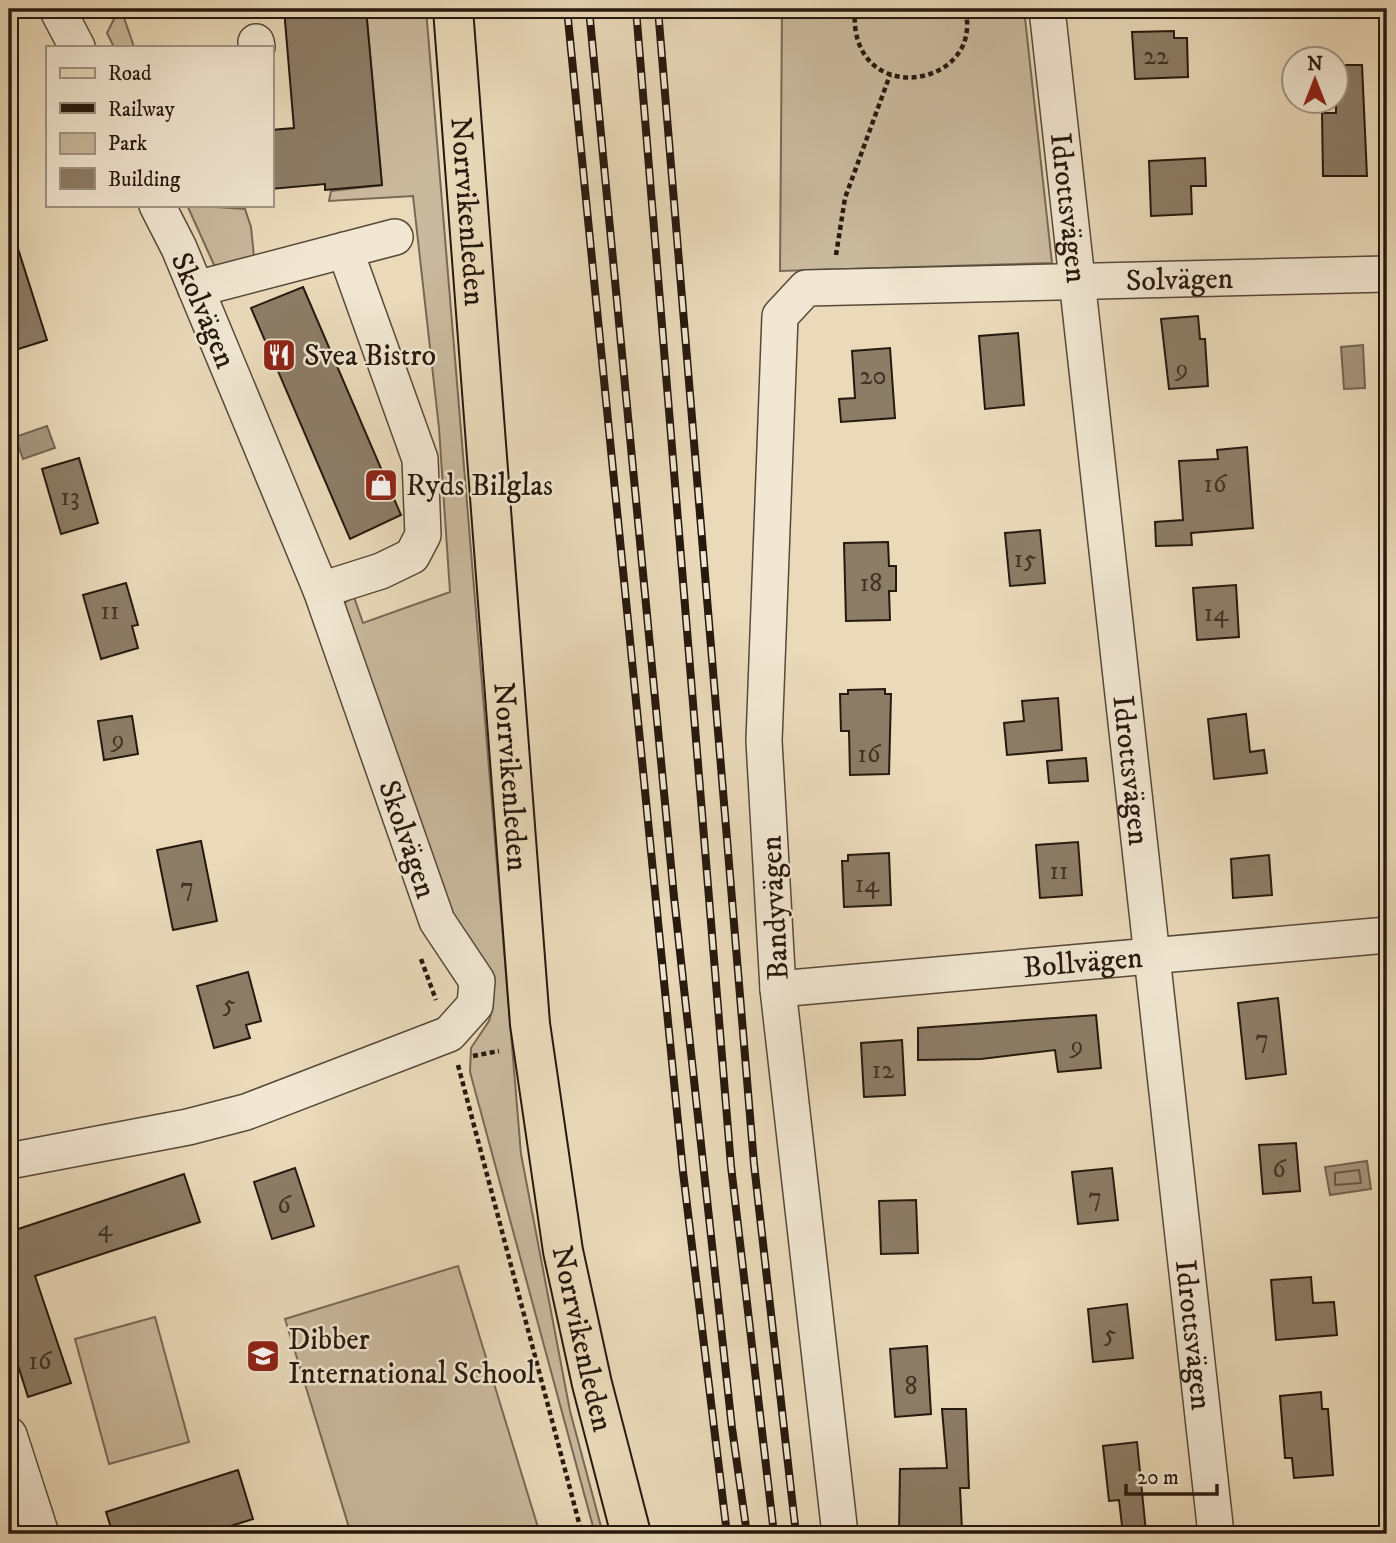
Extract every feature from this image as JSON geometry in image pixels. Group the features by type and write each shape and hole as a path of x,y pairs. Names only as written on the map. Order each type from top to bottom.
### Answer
{"main road":[{"name":"Norrvikenleden","path":"453,9 531,1035 563,1251 592,1384 631,1534"}],"street":[{"path":"57,9 76,46"},
{"name":"Idrottsvägen","path":"1047,9 1216,1534"},
{"name":"Skolvägen","path":"9,1161 188,1127 246,1112 449,1034 474,1005 477,981 437,921 321,590 196,289 157,206"},
{"path":"196,289 395,237"},
{"path":"321,590 381,571 412,556 424,535 420,459 345,250"},
{"name":"Solvägen","path":"818,287 1076,279 1387,274"},
{"name":"Bandyvägen","path":"818,287 780,316 764,741 778,989 840,1534"},
{"name":"Bollvägen","path":"778,989 1387,935"},
{"path":"9,1435 41,1534"}],"path":[{"path":"855,9 855,36 860,50 871,64 890,75 916,78 935,74 960,50 967,32 965,9"},
{"path":"818,287 845,198 890,75"},
{"path":"449,1034 582,1534"}],"green space":[{"path":"121,9 134,46 114,46 107,33"},
{"path":"366,9 426,9 521,1154 570,1411 603,1534 595,1534 470,1072 471,1048 489,1021 493,1007 493,987 452,917 341,605 354,597 363,623 450,592 439,428 413,196 329,201 331,191 382,185"},
{"path":"782,9 1024,9 1052,263 780,271"},
{"path":"187,206 245,209 251,227 254,257 215,267"},
{"path":"458,1266 540,1534 351,1534 285,1319"},
{"path":"155,1317 189,1442 109,1464 75,1339"}],"water":[{"path":"1363,345 1365,388 1344,389 1341,347"},
{"path":"47,426 55,448 23,459 15,437"},
{"path":"1367,1161 1371,1189 1330,1195 1325,1167"}],"building":[{"path":"284,9 366,9 382,185 325,190 325,184 273,189 273,130 294,128"},
{"path":"1174,31 1174,38 1187,38 1188,77 1135,79 1132,32"},
{"path":"1350,65 1362,65 1367,176 1323,176 1322,116 1350,116"},
{"path":"1205,158 1206,186 1191,186 1192,214 1151,216 1149,161"},
{"path":"14,236 47,340 9,352 9,237"},
{"path":"303,287 401,515 350,539 251,308"},
{"path":"1198,316 1200,339 1205,339 1208,386 1169,389 1161,319"},
{"path":"1018,333 1024,405 985,409 979,336"},
{"path":"890,348 895,418 841,422 839,399 855,398 852,351"},
{"path":"1247,447 1253,528 1191,533 1192,545 1156,546 1155,522 1183,520 1179,461 1218,459 1217,450"},
{"path":"79,458 98,523 61,534 42,469"},
{"path":"1040,530 1045,583 1010,586 1005,533"},
{"path":"888,542 889,566 896,566 896,591 889,591 890,620 846,621 844,543"},
{"path":"126,583 138,625 132,626 138,648 101,659 83,595"},
{"path":"1236,585 1239,637 1197,640 1193,588"},
{"path":"885,689 885,694 891,694 889,774 850,775 849,731 841,731 840,694 848,694 848,690"},
{"path":"1058,698 1062,750 1007,755 1004,723 1024,721 1022,701"},
{"path":"1246,714 1250,752 1264,750 1267,773 1214,779 1208,719"},
{"path":"132,716 138,754 104,760 98,721"},
{"path":"1086,758 1088,781 1049,783 1047,761"},
{"path":"201,841 217,921 173,930 157,850"},
{"path":"1078,842 1082,895 1040,898 1036,845"},
{"path":"889,853 891,905 844,907 842,861 848,861 848,855"},
{"path":"1269,855 1272,895 1233,898 1231,859"},
{"path":"248,972 261,1021 246,1025 250,1038 214,1048 197,986"},
{"path":"1278,998 1286,1074 1246,1079 1238,1003"},
{"path":"1096,1015 1101,1068 1058,1072 1055,1050 981,1059 918,1060 918,1028"},
{"path":"902,1040 905,1095 864,1097 861,1043"},
{"path":"1296,1143 1300,1191 1263,1194 1259,1145"},
{"path":"295,1168 314,1226 272,1239 254,1182"},
{"path":"1112,1168 1118,1220 1078,1224 1072,1172"},
{"path":"184,1174 200,1222 35,1276 71,1383 28,1397 9,1337 9,1232"},
{"path":"916,1200 918,1253 881,1254 879,1201"},
{"path":"1311,1277 1313,1303 1334,1302 1337,1335 1276,1340 1271,1280"},
{"path":"1127,1304 1133,1358 1093,1362 1088,1309"},
{"path":"927,1346 931,1414 895,1417 890,1349"},
{"path":"1321,1392 1322,1409 1328,1409 1333,1475 1294,1478 1292,1458 1285,1458 1280,1396"},
{"path":"942,1409 966,1409 969,1488 960,1488 962,1530 943,1531 943,1534 899,1534 900,1469 947,1468"},
{"path":"1137,1442 1146,1532 1123,1534 1119,1500 1109,1501 1103,1446"},
{"path":"238,1470 253,1519 205,1534 113,1534 106,1512"}],"railway":[{"path":"567,9 683,1172 727,1534"},
{"path":"589,9 674,897 732,1428 747,1534"},
{"path":"636,9 731,1166 774,1534"},
{"path":"658,9 754,1164 796,1534"}],"place":[{"name":"Svea Bistro","path":"279,355"},
{"name":"Ryds Bilglas","path":"381,485"},
{"name":"Dibber International School","path":"263,1356"}]}
